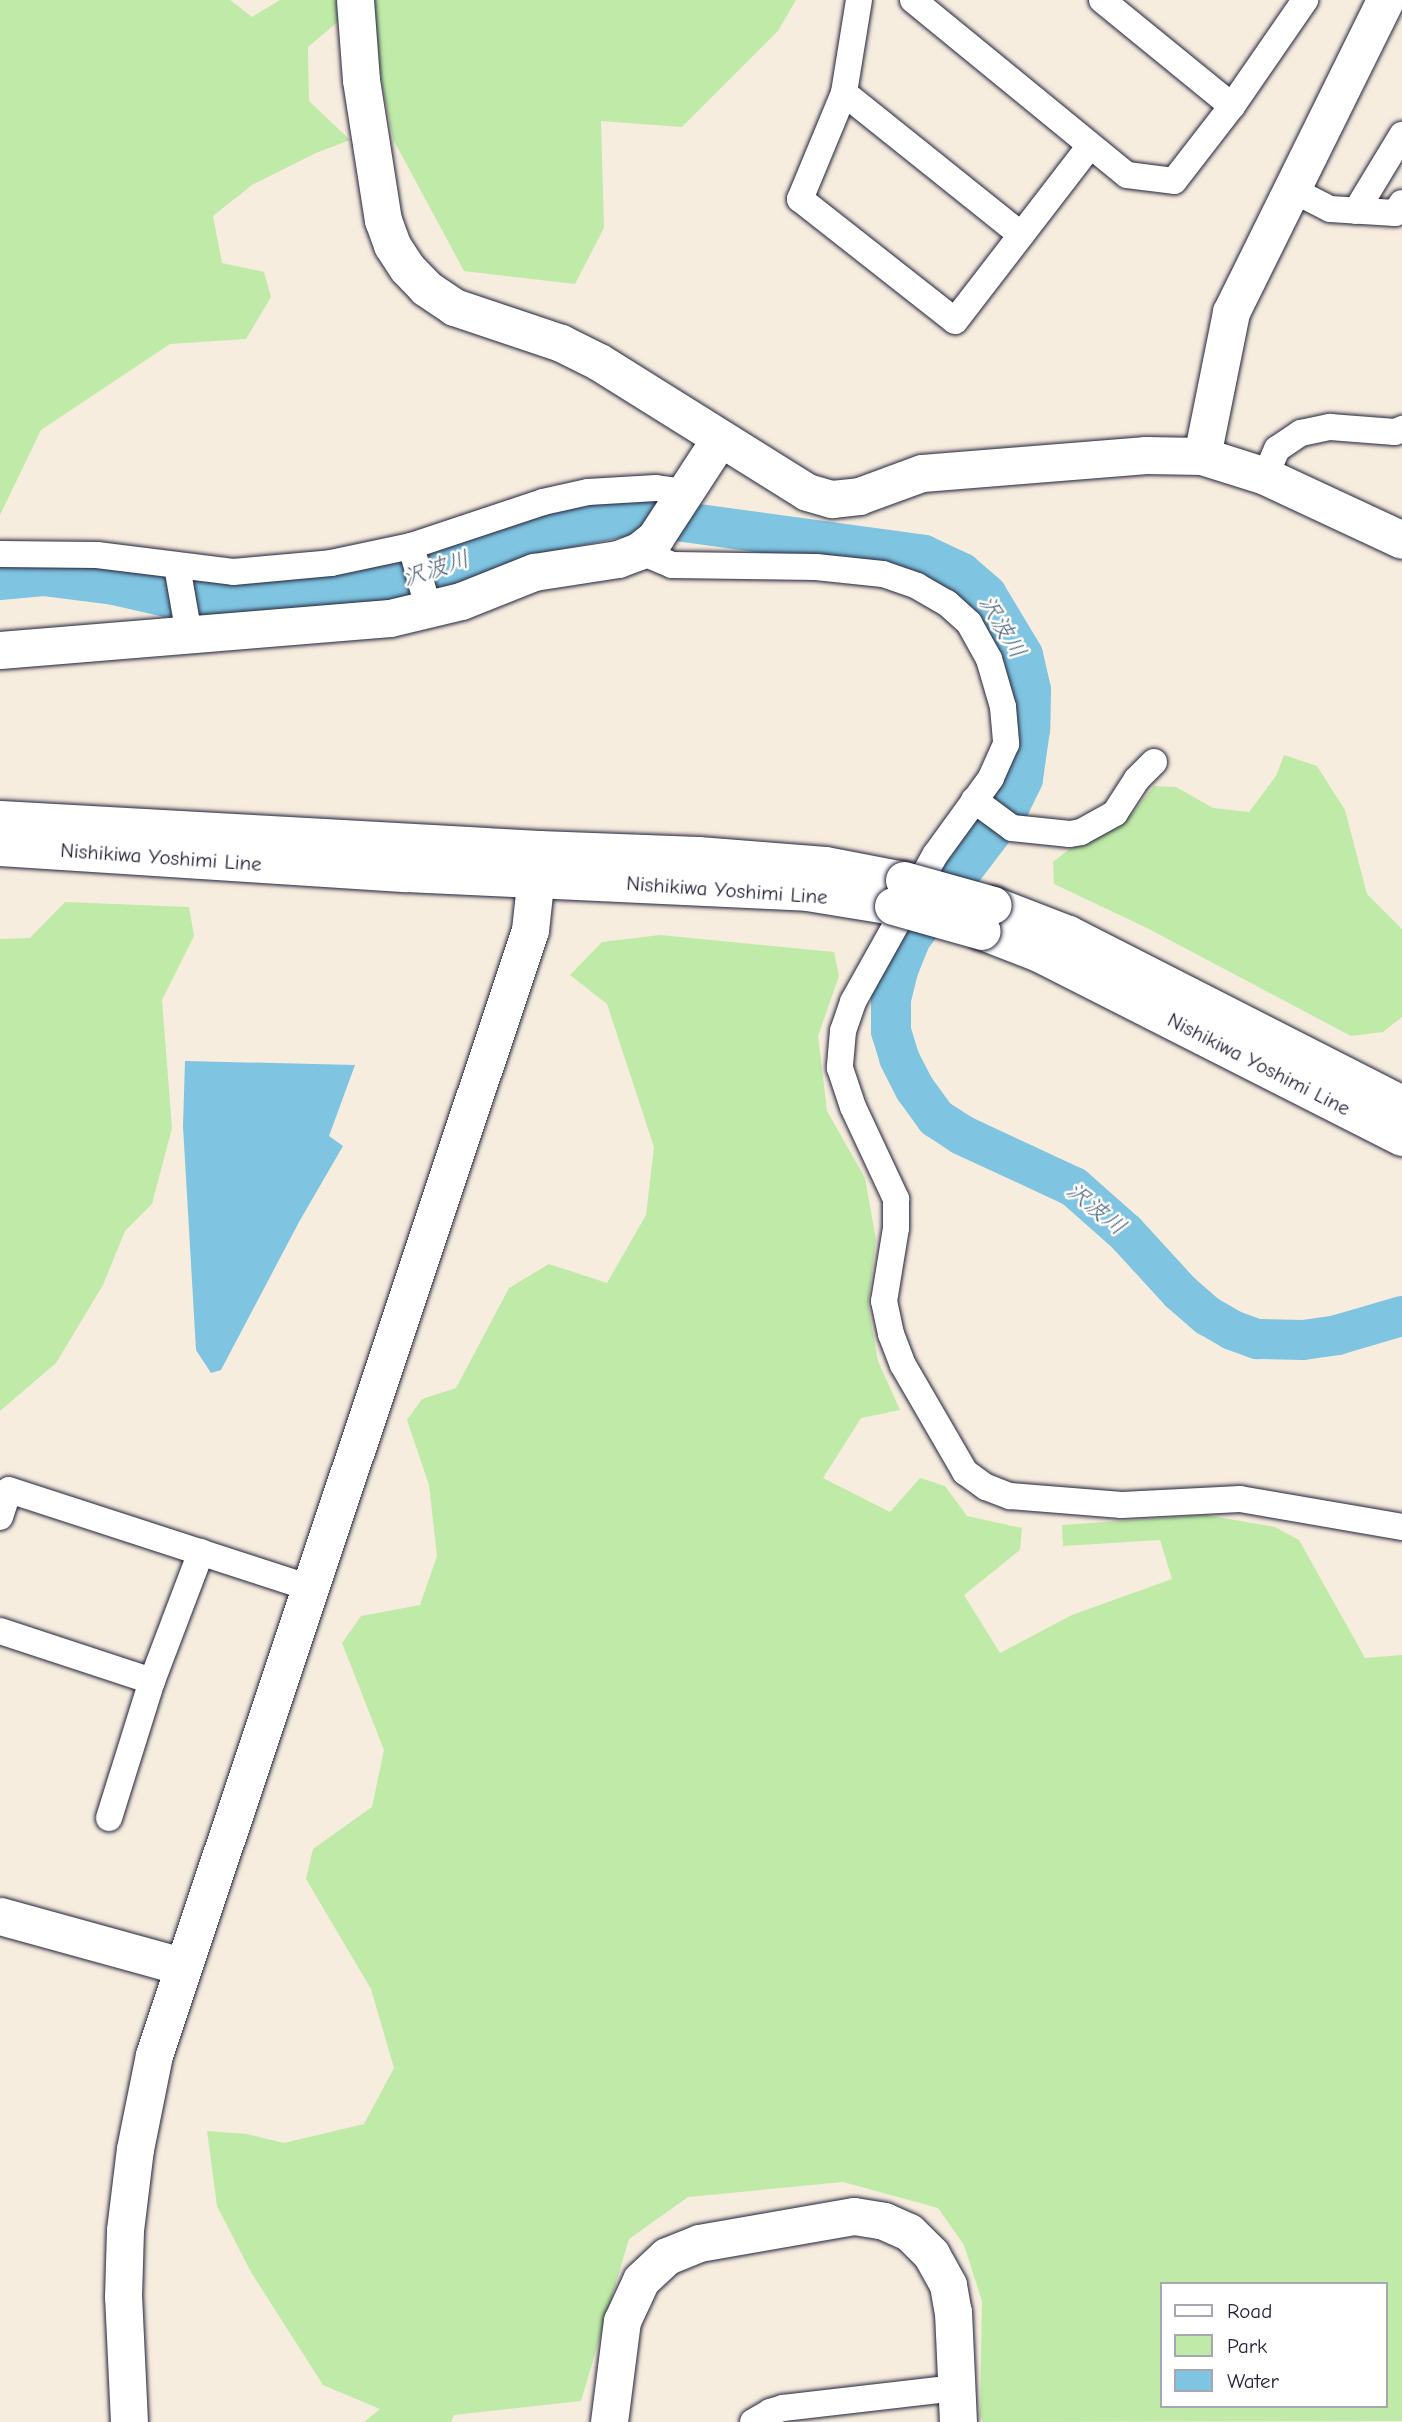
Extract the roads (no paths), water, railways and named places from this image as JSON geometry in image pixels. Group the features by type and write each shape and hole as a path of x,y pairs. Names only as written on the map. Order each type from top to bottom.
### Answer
{"street":[{"path":"355,0 361,80 383,220 392,245 407,268 426,288 454,307 561,343 600,362 719,440 807,492 832,499 859,496 922,472 1146,455 1202,456 1265,476 1402,540"},
{"path":"859,0 844,93 800,199 954,321 1090,146"},
{"path":"913,0 1127,175 1174,181 1233,106 1299,2"},
{"path":"1102,0 1233,106"},
{"path":"1202,456 1231,312 1289,188 1385,0"},
{"path":"844,93 1021,235"},
{"path":"1356,211 1402,135"},
{"path":"1289,188 1330,209 1395,213 1402,203"},
{"path":"1265,476 1277,449 1301,433 1330,427 1395,432 1402,429"},
{"path":"0,650 188,629 390,618 427,603 534,572 595,564 647,545 719,440"},
{"path":"0,554 143,558 179,573 233,572 331,563 412,550 543,502 588,492 656,488 684,494"},
{"path":"647,545 672,565 816,568 883,574 917,586 947,604 969,623 989,659 1003,708 1006,744 978,804 935,855 853,1002 843,1031 840,1068 853,1107 896,1199 896,1228 884,1301 891,1334 903,1365 965,1472 986,1487 1010,1496 1122,1505 1240,1499 1402,1527"},
{"path":"412,550 427,603"},
{"path":"179,573 188,629"},
{"path":"978,804 1012,828 1070,834 1081,832 1115,813 1137,779 1154,762"},
{"name":"Nishikiwa Yoshimi Line","path":"0,819 537,864"},
{"name":"Nishikiwa Yoshimi Line","path":"0,847 406,873 698,855 825,865 899,893 988,918 1068,934 1402,1104"},
{"path":"129,2422 123,2297 125,2230 135,2149 154,2055 181,1966 530,930 537,864"},
{"name":"Nishikiwa Yoshimi Line","path":"988,918 1039,953 1402,1137"},
{"path":"0,1517 9,1490 309,1587"},
{"path":"109,1818 152,1681 201,1552"},
{"path":"0,1631 152,1681"},
{"path":"0,1916 181,1966"},
{"path":"609,2422 622,2321 641,2280 667,2256 699,2243 854,2216 884,2221 909,2232 931,2254 948,2285 953,2312 957,2405 783,2408 753,2422"}],"water":[{"path":"185,1061 355,1065 329,1136 343,1146 299,1222 221,1370 211,1373 196,1350 183,1126"}],"waterway":[{"name":"沢波川","path":"0,580 43,576 114,585 167,597 365,588 423,577 530,535 633,515 924,555 962,573 987,595 1023,655 1031,690 1030,729 1023,779 1007,812 911,938 899,967 891,1000 891,1031 899,1058 915,1089 936,1118 962,1135 1074,1187 1126,1233 1180,1292 1208,1316 1232,1330 1257,1339 1303,1340 1337,1335 1402,1316"}]}
